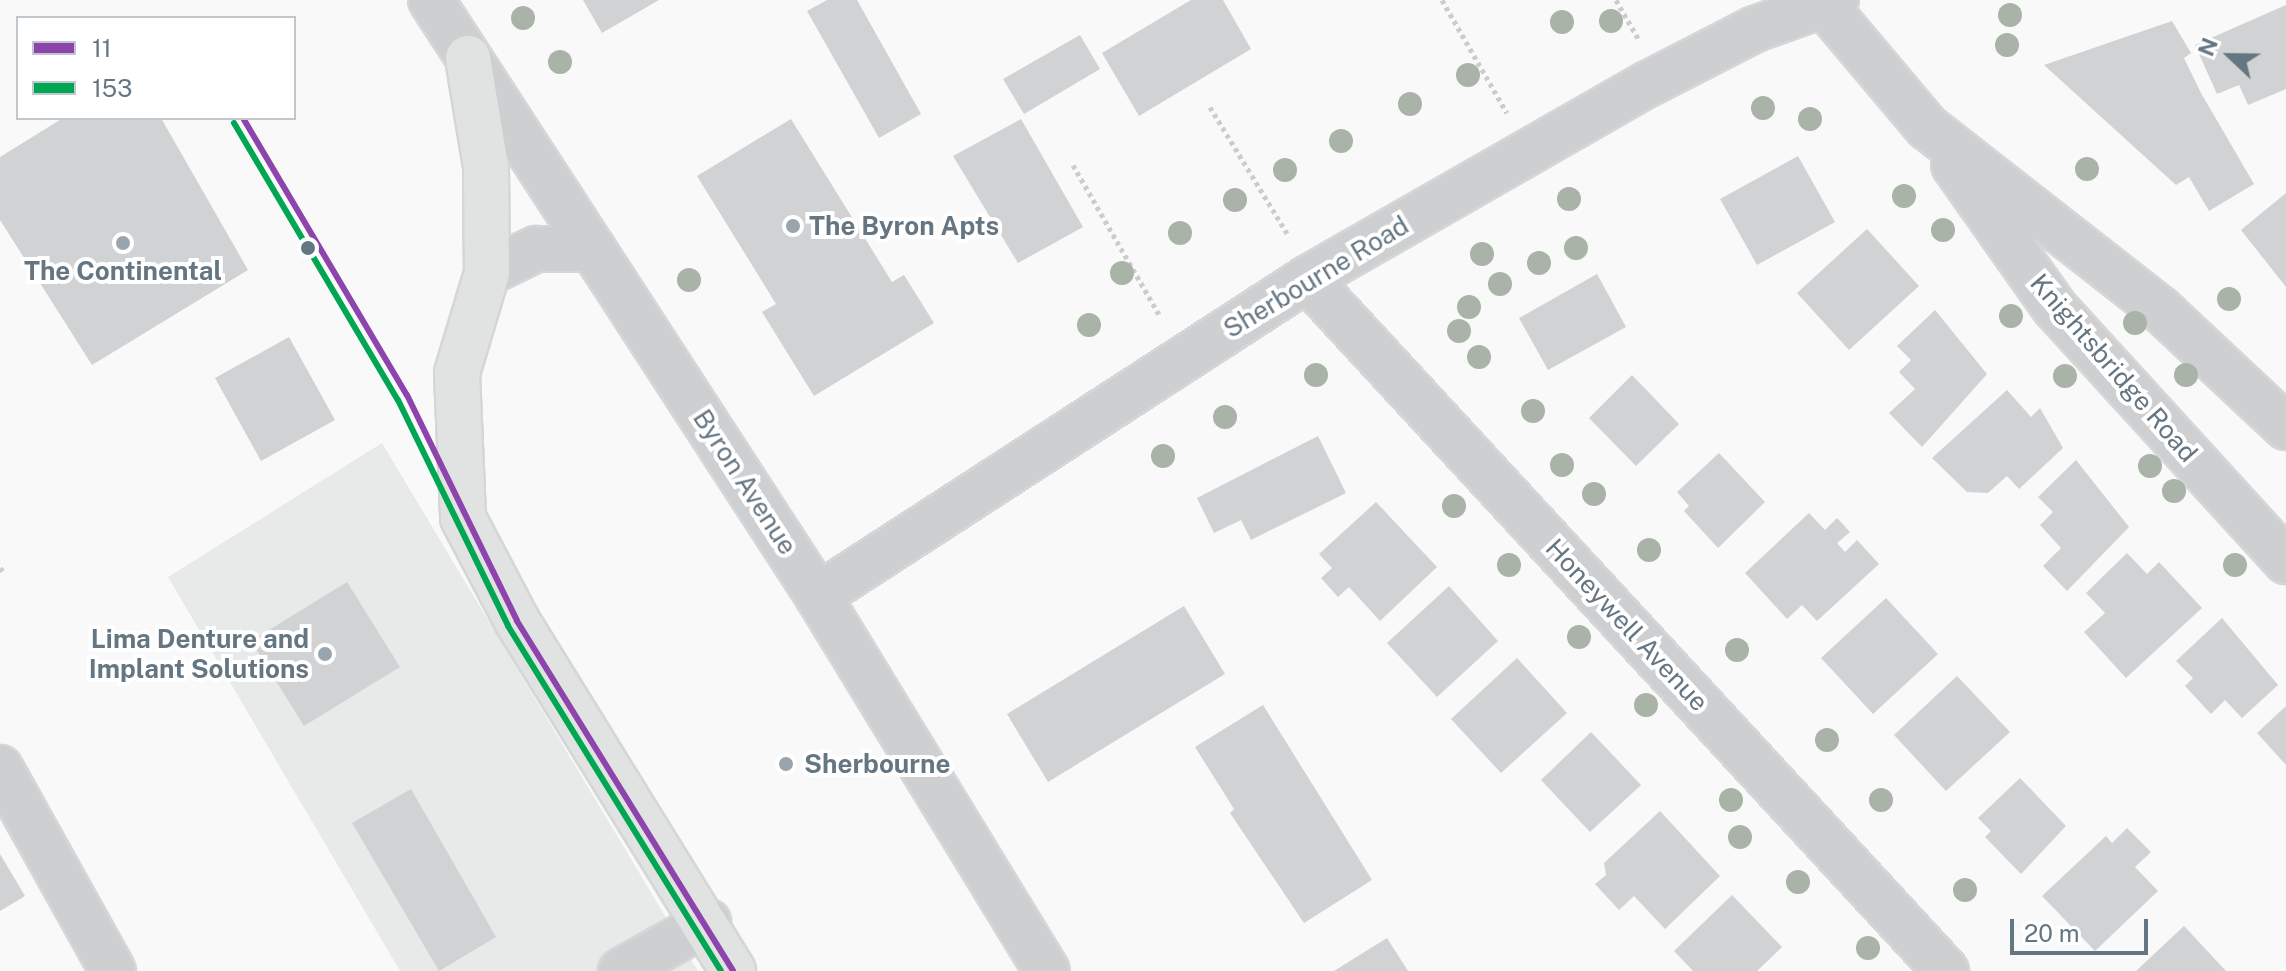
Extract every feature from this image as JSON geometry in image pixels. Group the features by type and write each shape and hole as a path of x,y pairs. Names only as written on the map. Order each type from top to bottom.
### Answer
{"main road":[{"path":"468,58 486,167 487,273 457,373 463,518 525,633 708,922 733,971"}],"street":[{"name":"Byron Avenue","path":"431,0 818,596 1047,971"},
{"name":"Knightsbridge Road","path":"1826,2 1927,127 2055,308 2286,561"},
{"name":"Sherbourne Road","path":"818,596 1307,279 1648,84 1755,29 1826,2"},
{"name":"Knightsbridge Road","path":"1927,127 2160,309 2286,427"},
{"path":"487,273 536,249 593,249"},
{"name":"Honeywell Avenue","path":"1307,279 1946,971"},
{"path":"0,768 113,971"},
{"path":"621,971 708,922"}],"path":[{"path":"1442,0 1507,114"},
{"path":"1616,0 1640,41"},
{"path":"1210,107 1287,233"},
{"path":"1073,165 1160,316"}],"shaded area":[{"path":"382,443 698,971 400,971 168,577"}],"building":[{"path":"583,0 659,0 602,33"},
{"path":"827,0 857,0 921,114 879,138 807,11"},
{"path":"1191,0 1223,0 1251,49 1139,116 1102,53"},
{"path":"2286,5 2286,89 2248,105 2239,85 2217,94 2195,45"},
{"path":"2172,21 2191,53 2184,58 2201,93 2254,184 2209,211 2189,177 2176,185 2044,65"},
{"path":"1080,35 1100,69 1024,114 1003,79"},
{"name":"The Byron Apts","path":"791,119 892,282 904,275 934,323 814,396 762,312 776,304 697,176"},
{"path":"1021,119 1083,227 1018,263 953,156"},
{"name":"The Continental","path":"60,120 162,120 248,270 92,365 0,220 0,157"},
{"path":"1798,156 1835,222 1757,265 1720,199"},
{"path":"2286,193 2286,287 2241,230"},
{"path":"1867,229 1919,286 1849,350 1797,293"},
{"path":"1597,274 1626,327 1548,370 1519,318"},
{"path":"1935,310 1987,374 1922,447 1889,413 1915,389 1899,372 1911,360 1897,346"},
{"path":"289,337 335,420 261,461 215,378"},
{"path":"1632,375 1679,424 1636,466 1589,418"},
{"path":"2007,390 2031,417 2040,408 2063,448 2019,489 2007,476 1988,493 1967,492 1932,458"},
{"path":"1318,436 1346,493 1251,540 1241,520 1214,533 1197,498"},
{"path":"1719,453 1765,502 1718,548 1684,511 1689,506 1677,492"},
{"path":"2076,460 2129,527 2067,591 2043,566 2061,548 2040,525 2053,512 2038,497"},
{"path":"1376,502 1437,567 1380,621 1349,587 1338,597 1321,578 1332,568 1319,554"},
{"path":"1809,513 1825,530 1837,518 1850,532 1837,543 1845,552 1857,540 1879,564 1817,621 1802,605 1787,619 1745,573"},
{"path":"2127,553 2147,574 2159,562 2202,608 2126,678 2084,632 2105,613 2086,593"},
{"name":"Lima Denture and Implant Solutions","path":"347,582 400,667 304,726 251,641"},
{"path":"1449,586 1498,641 1437,697 1387,643"},
{"path":"1886,598 1938,654 1873,714 1821,658"},
{"path":"1184,606 1225,674 1048,782 1007,714"},
{"path":"2222,618 2278,685 2242,718 2225,700 2211,714 2185,686 2193,678 2176,661"},
{"path":"1517,658 1567,713 1501,773 1451,719"},
{"path":"1957,676 2010,732 1946,791 1894,735"},
{"path":"1263,705 1372,880 1304,923 1230,813 1234,809 1195,747"},
{"path":"2286,706 2286,765 2257,733"},
{"path":"1591,732 1641,785 1590,832 1541,780"},
{"path":"2020,778 2066,826 2021,874 1985,837 1991,831 1978,818"},
{"path":"411,789 496,937 439,971 352,823"},
{"path":"1660,811 1720,876 1665,929 1634,896 1619,910 1595,884 1606,875 1604,863"},
{"path":"2127,828 2151,852 2135,867 2158,891 2095,951 2042,896 2106,836 2112,843"},
{"path":"0,854 25,896 0,911"},
{"path":"1732,895 1782,947 1757,971 1693,971 1674,951"},
{"path":"2184,926 2226,971 2136,971"},
{"path":"1387,938 1408,971 1334,971"}],"transit line":[{"name":"11","path":"244,120 407,395 517,621 733,971"},
{"name":"153","path":"234,123 398,400 508,626 721,971"}],"place":[{"name":"The Byron Apts","path":"793,226"},
{"name":"The Continental","path":"123,243"},
{"name":"Lima Denture and Implant Solutions","path":"325,654"},
{"name":"Sherbourne","path":"786,764"}]}
